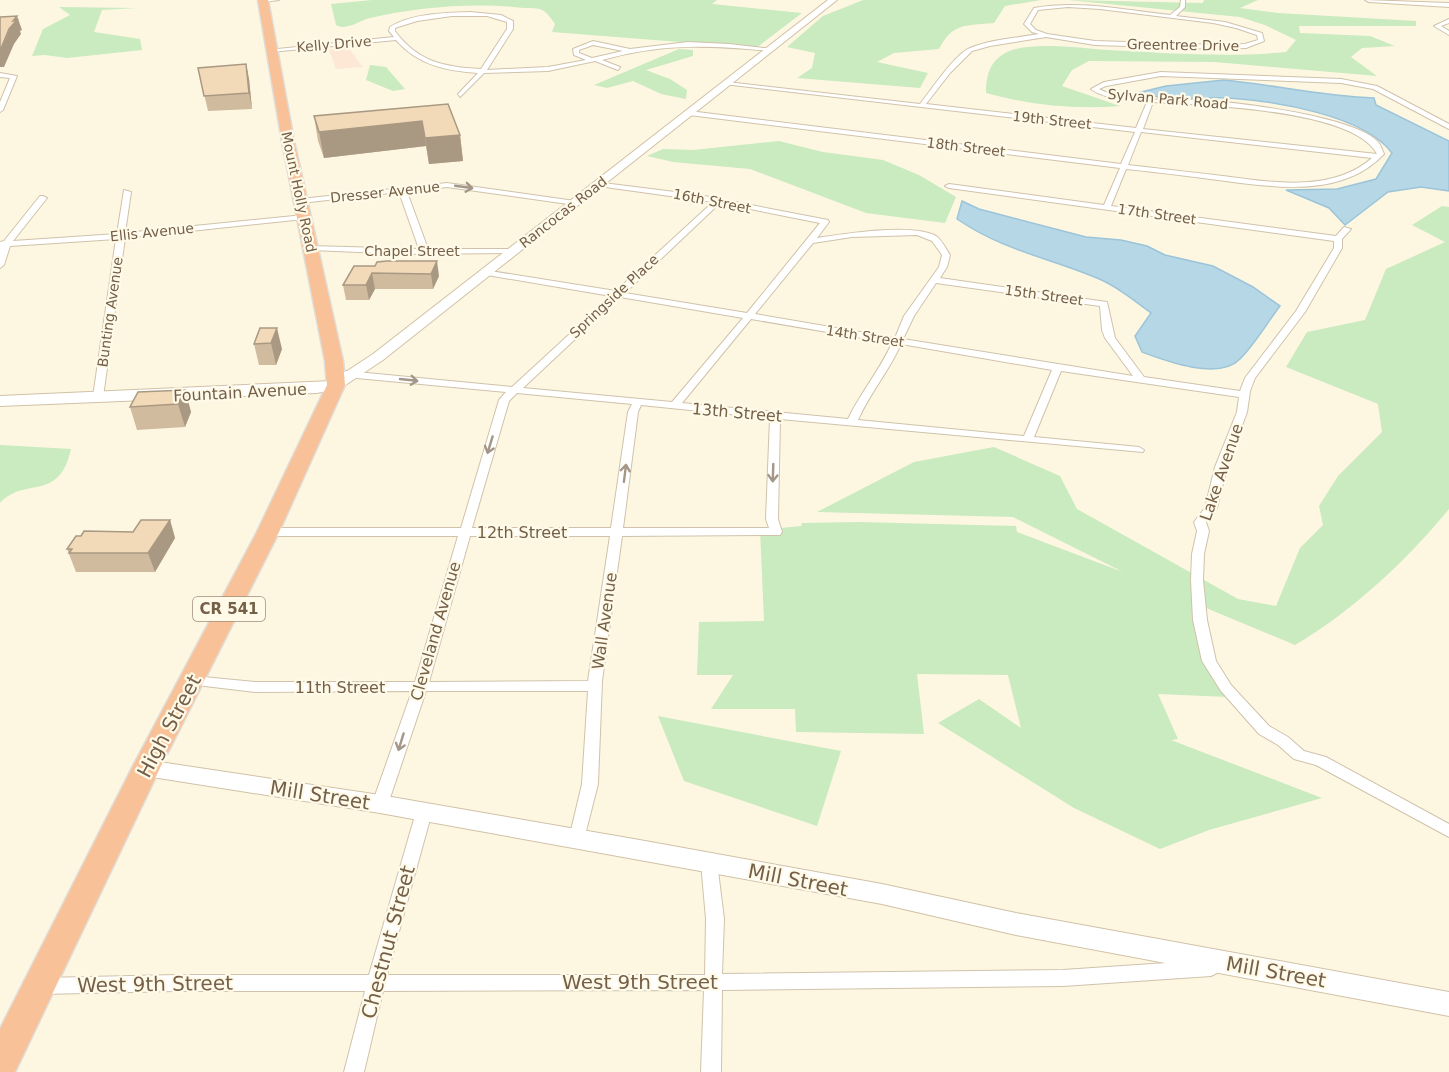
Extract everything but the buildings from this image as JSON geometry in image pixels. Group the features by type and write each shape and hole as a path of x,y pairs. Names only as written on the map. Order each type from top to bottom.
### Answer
{"highway":[{"name":"Mount Holly Road","path":"263,0 304,217 341,377"},
{"name":"High Street","path":"0,1066 146,768 268,532 341,377"}],"main road":[{"name":"Rancocas Road","path":"341,377 378,357 833,0"},
{"path":"1369,0 1449,5"},
{"name":"Fountain Avenue","path":"0,400 265,392 341,377"},
{"name":"Mill Street","path":"146,768 380,804 577,839 1449,1004"}],"street":[{"path":"263,0 277,0"},
{"path":"1172,17 1182,7 1183,0"},
{"name":"Greentree Drive","path":"1054,6 1084,6 1241,27 1260,34 1261,41 1232,47 1095,44 1046,35 1034,31 1027,24 1036,9 1054,6"},
{"path":"460,95 484,70 511,23 505,18 470,15 413,20 393,27 392,31 398,38 421,59 435,65 484,70 555,68 632,50 690,44 771,49"},
{"path":"1449,21 1437,26 1449,33"},
{"path":"922,106 948,72 970,50 1046,35"},
{"name":"Kelly Drive","path":"271,50 398,38"},
{"path":"618,68 576,54 576,49 593,43 632,50"},
{"path":"555,68 568,74"},
{"name":"Sylvan Park Road","path":"1377,157 1381,151 1373,140 1343,126 1235,105 1151,100 1103,93 1094,88 1104,84 1161,74 1341,81 1375,87 1449,127"},
{"path":"0,75 14,76 0,110"},
{"name":"19th Street","path":"727,84 1377,157"},
{"path":"1107,207 1151,100"},
{"name":"18th Street","path":"689,113 1285,185 1327,181 1352,172 1377,157"},
{"name":"16th Street","path":"598,184 664,192 825,222 810,241"},
{"name":"Dresser Avenue","path":"301,201 453,185 575,203"},
{"name":"17th Street","path":"949,186 1338,239"},
{"path":"402,189 424,251"},
{"name":"Bunting Avenue","path":"98,397 128,192"},
{"path":"0,265 3,244 44,198"},
{"name":"Springside Place","path":"511,391 717,202"},
{"name":"Ellis Avenue","path":"3,244 121,236 304,217"},
{"name":"Lake Avenue","path":"1347,229 1338,239 1338,248 1300,312 1250,378 1242,412 1221,467 1211,508 1200,522 1203,531 1198,554 1197,580 1202,633 1209,661 1226,688 1264,730 1299,755 1321,761 1449,831"},
{"path":"674,406 810,241 852,235 925,234 935,239 946,255 946,263 909,316 891,356 863,398 852,422"},
{"name":"Chapel Street","path":"311,248 513,251"},
{"name":"14th Street","path":"486,272 1058,368 1245,395"},
{"name":"15th Street","path":"935,280 1104,304 1110,338 1140,379"},
{"path":"1028,438 1058,368"},
{"name":"13th Street","path":"341,377 638,402 1139,450"},
{"name":"Cleveland Avenue","path":"380,804 420,687 502,405 511,391"},
{"name":"Wall Avenue","path":"577,839 590,784 595,686 633,412 638,402"},
{"name":"12th Street","path":"268,532 776,532 771,519 775,415"},
{"name":"11th Street","path":"193,681 255,687 595,686"},
{"name":"Chestnut Street","path":"354,1072 376,982 424,812"},
{"path":"709,863 714,919 711,1072"},
{"name":"West 9th Street","path":"40,986 176,982 712,982 1063,978 1240,965"}],"shaded area":[{"path":"348,47 363,67 336,69 329,50"}],"green space":[{"path":"372,0 717,0 712,4 802,13 756,48 552,32 555,24 544,11 536,8 506,6 427,8 370,18 344,27 336,25 331,4"},
{"path":"863,0 1041,0 1005,6 994,23 961,27 944,40 939,49 894,53 877,62 928,73 920,88 797,78 812,68 815,53 787,47 823,16"},
{"path":"1068,0 1203,3 1204,0 1258,0 1240,8 1278,13 1416,21 1416,26 1299,26 1300,33 1370,36 1395,46 1362,48 1351,57 1377,76 1214,62 1089,61 1072,70 1062,86 1120,106 1053,106 986,93 991,67 999,57 1022,48 1060,46 1175,54 1242,55 1286,52 1296,40 1265,25 1240,17"},
{"path":"59,7 137,8 102,10 94,32 140,39 142,50 67,58 32,56 43,29 70,15"},
{"path":"679,49 693,50 693,56 646,70 670,79 687,90 686,99 661,94 633,81 607,88 594,85"},
{"path":"370,65 386,67 405,89 393,91 366,80"},
{"path":"779,141 823,152 883,160 919,175 956,197 945,223 866,213 750,169 673,162 647,156 663,149 693,150"},
{"path":"1442,206 1449,207 1449,509 1378,584 1317,632 1295,645 1199,605 1201,625 1228,697 1158,694 1178,739 1171,740 1322,798 1209,830 1160,849 1074,808 938,723 979,699 1021,728 1008,675 917,674 924,734 796,732 795,709 711,709 733,675 697,675 699,622 764,621 760,530 801,526 802,523 858,522 1016,526 1017,532 1123,572 1013,517 817,512 914,462 994,447 1060,476 1077,509 1238,599 1276,606 1300,548 1323,525 1319,506 1338,476 1382,432 1378,404 1286,367 1307,332 1365,320 1386,269 1445,242 1412,225"},
{"path":"0,445 71,449 66,466 50,483 10,495 0,503"},
{"path":"658,716 841,751 817,826 684,781"}],"water":[{"path":"1224,80 1374,98 1376,105 1449,141 1449,191 1421,187 1388,192 1345,225 1329,208 1286,190 1337,189 1376,179 1392,153 1379,140 1340,120 1293,107 1229,98 1173,99 1137,93 1166,86"},
{"path":"962,201 979,209 1086,237 1121,240 1147,246 1165,255 1213,266 1253,287 1280,306 1251,347 1231,365 1206,369 1164,360 1142,352 1135,336 1151,313 1104,281 1009,246 974,230 957,219"}]}
